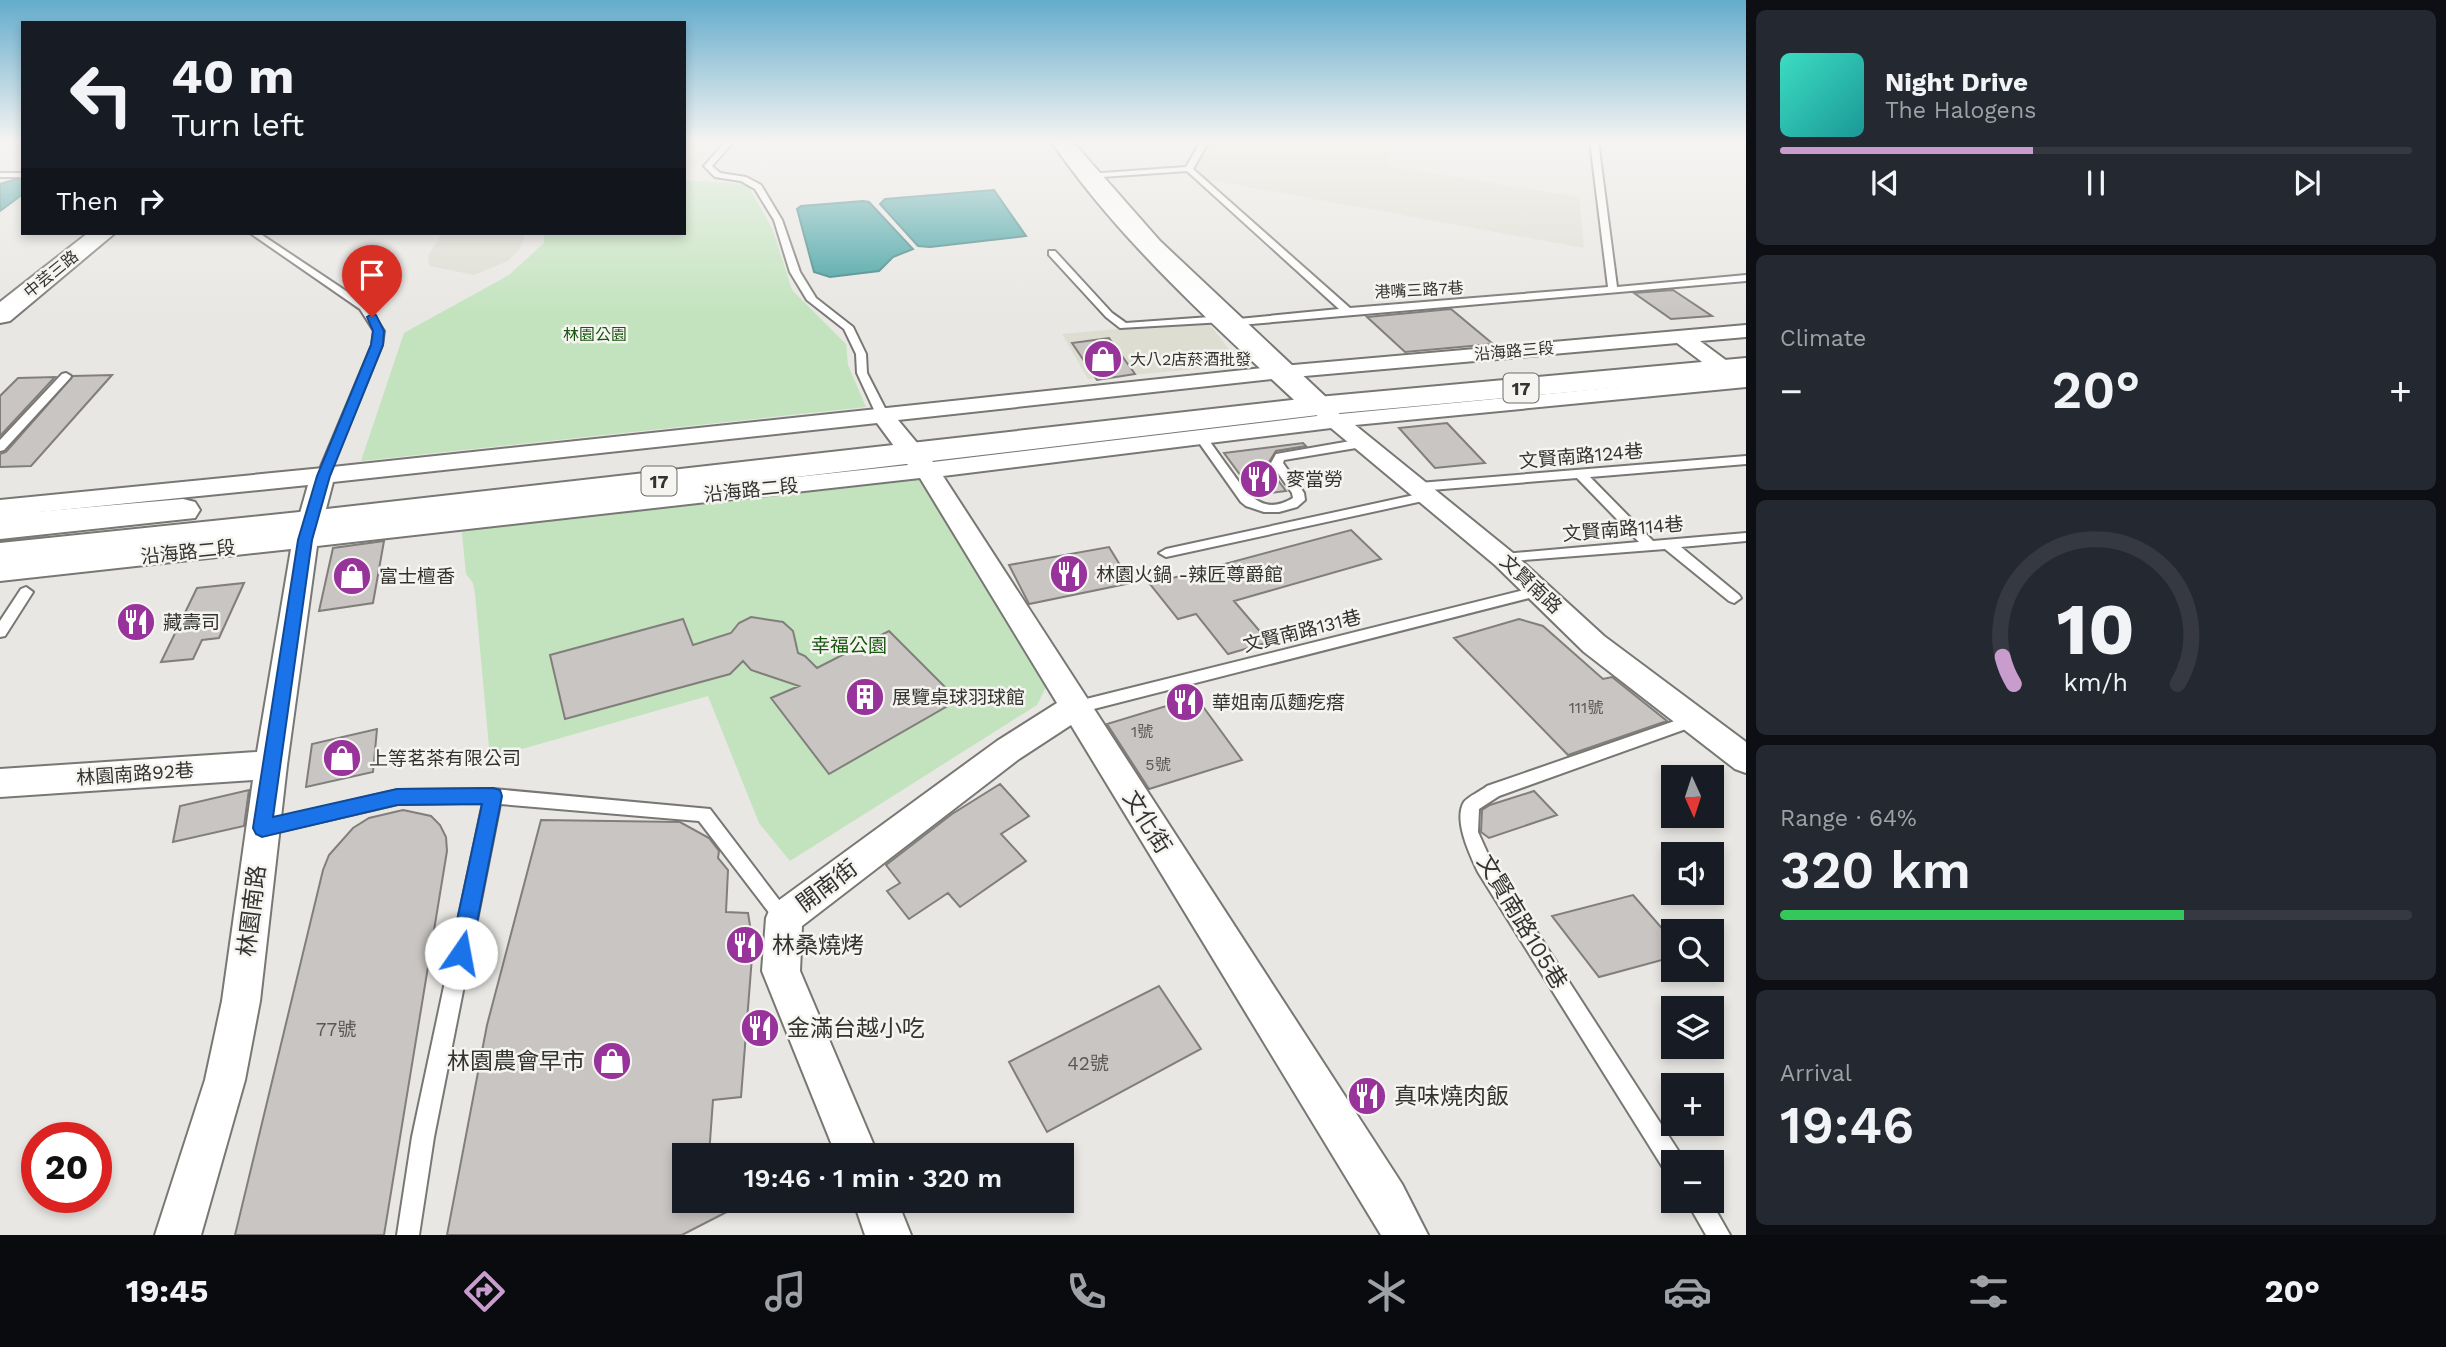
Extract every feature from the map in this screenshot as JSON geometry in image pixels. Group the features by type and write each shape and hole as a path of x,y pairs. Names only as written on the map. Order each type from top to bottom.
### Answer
{"main road":[{"name":"文賢南路","path":"1109,199 1226,321 1309,397"},
{"name":"中芸三路","path":"0,315 100,235"},
{"name":"沿海路三段","path":"1309,397 1723,364 1746,348"},
{"name":"沿海路二段","path":"0,555 314,509 904,443 1022,442 1309,397"},
{"name":"沿海路二段","path":"0,527 314,509"}],"street":[{"name":"沿海路三段","path":"1309,397 1723,364 1746,331"},
{"name":"沿海路二段","path":"0,572 314,509 1309,397"},
{"name":"沿海路二段","path":"904,443 1202,438 1309,397"},
{"name":"文賢南路","path":"1309,397 1504,559 1594,644 1746,760"},
{"name":"文化街","path":"904,443 1386,1200 1405,1235"},
{"name":"沿海路二段","path":"0,508 314,509"},
{"name":"林園南路","path":"178,1235 225,1080 239,1014 271,765 314,509"},
{"name":"開南街","path":"852,1143 781,971 784,918 1008,750 1074,708"},
{"name":"林園南路92巷","path":"0,782 271,765"},
{"path":"880,1213 888,1235"}],"lane":[{"path":"765,199 779,220 796,272 812,300 848,327 861,354 862,373 904,443"},
{"path":"1222,199 1346,310"},
{"path":"1601,199 1613,291"},
{"name":"林園南路","path":"257,235 364,307 379,331 377,345 314,509"},
{"name":"港嘴三路7巷","path":"1052,253 1114,321 1134,328 1613,291 1746,278"},
{"path":"0,447 66,376"},
{"path":"1202,438 1248,502 1271,509 1292,505 1299,500 1298,492 1277,463 1280,457 1362,443"},
{"name":"文賢南路124巷","path":"1166,553 1424,492 1580,474 1746,460"},
{"path":"1580,474 1649,545"},
{"name":"文賢南路114巷","path":"1504,559 1746,537"},
{"path":"1668,544 1734,598"},
{"name":"文賢南路131巷","path":"1074,708 1540,591"},
{"path":"0,632 26,592"},
{"name":"文賢南路105巷","path":"1665,1150 1484,866 1470,832 1471,806 1493,791 1692,720"},
{"path":"408,1235 424,1138 493,796"},
{"path":"262,828 397,797 493,796 704,814 784,918"},
{"path":"1705,1213 1719,1235"}],"shaded area":[{"path":"1312,199 1579,199 1584,248"},
{"path":"441,235 524,235 519,250 508,261 474,275 429,266 428,256"},
{"path":"1207,321 1241,365 1088,379 1062,334"}],"green space":[{"name":"林園公園","path":"686,199 755,199 773,230 792,290 846,344 848,365 866,407 361,461 404,333 509,275 544,243 544,235 686,235"},
{"name":"幸福公園","path":"904,477 917,479 931,489 1046,687 1037,705 790,861 759,823 708,696 490,758 475,594 473,583 466,574 462,533 465,529"}],"water":[{"path":"0,199 17,199 0,211"},
{"path":"885,199 1000,199 1026,236 930,247 918,246 880,204"},
{"path":"869,202 913,249 893,257 879,271 830,277 814,272 797,209 801,206"}],"building":[{"path":"1673,290 1712,316 1671,319 1634,293"},
{"path":"1451,309 1493,344 1405,352 1367,317"},
{"name":"大八2店菸酒批發","path":"1109,338 1135,374 1097,380 1072,343"},
{"path":"112,375 31,466 0,467 0,454 6,452 73,376"},
{"path":"55,377 0,436 0,396 18,378"},
{"path":"1447,423 1485,463 1435,468 1399,428"},
{"name":"麥當勞","path":"1303,443 1306,446 1276,451 1269,462 1268,467 1286,491 1255,495 1224,453"},
{"path":"1351,530 1381,559 1234,601 1269,642 1228,654 1196,614 1178,619 1150,584"},
{"name":"富士檀香","path":"384,541 373,603 319,611 333,548"},
{"name":"林園火鍋 -辣匠尊爵館","path":"1109,547 1131,583 1029,604 1009,565"},
{"path":"244,583 219,638 202,640 193,659 161,662 197,588"},
{"name":"展覽桌球羽球館","path":"751,617 783,622 793,631 798,653 817,668 889,631 958,700 829,774 771,698 799,686 751,670 743,661 730,674 565,719 550,655 683,619 693,645 731,633 739,623"},
{"path":"1519,619 1543,626 1603,679 1612,677 1667,721 1568,755 1454,638"},
{"path":"1196,697 1242,760 1149,789 1107,724"},
{"name":"上等茗茶有限公司","path":"377,729 373,772 306,787 312,744"},
{"path":"1000,784 1029,816 1001,834 1026,861 960,907 948,893 909,919 887,891 900,883 886,865 952,814"},
{"path":"249,790 244,826 173,842 180,806"},
{"path":"1534,791 1557,815 1489,838 1481,832 1482,810"},
{"path":"403,810 431,816 446,837 447,851 384,1235 235,1235 323,870 329,855 353,828 369,818"},
{"name":"林園農會早市","path":"541,820 680,822 709,838 719,851 718,858 728,870 726,912 748,913 753,944 741,1097 713,1100 710,1143 672,1143 672,1213 725,1213 682,1235 447,1235 487,1025"},
{"path":"1633,895 1661,927 1661,960 1599,977 1552,916"},
{"path":"1159,986 1201,1049 1047,1132 1009,1062"}],"place":[{"name":"大八2店菸酒批發","path":"1103,359"},
{"name":"麥當勞","path":"1259,479"},
{"name":"林園火鍋 -辣匠尊爵館","path":"1069,574"},
{"name":"富士檀香","path":"352,576"},
{"name":"藏壽司","path":"136,622"},
{"name":"展覽桌球羽球館","path":"865,697"},
{"name":"華姐南瓜麵疙瘩","path":"1185,702"},
{"name":"上等茗茶有限公司","path":"342,758"},
{"name":"林桑燒烤","path":"745,945"},
{"name":"金滿台越小吃","path":"760,1028"},
{"name":"林園農會早市","path":"612,1061"},
{"name":"真味燒肉飯","path":"1367,1096"}],"route":[{"path":"372,317 379,331 377,345 323,476 305,540 262,828 397,797 493,796 461,953"}]}
